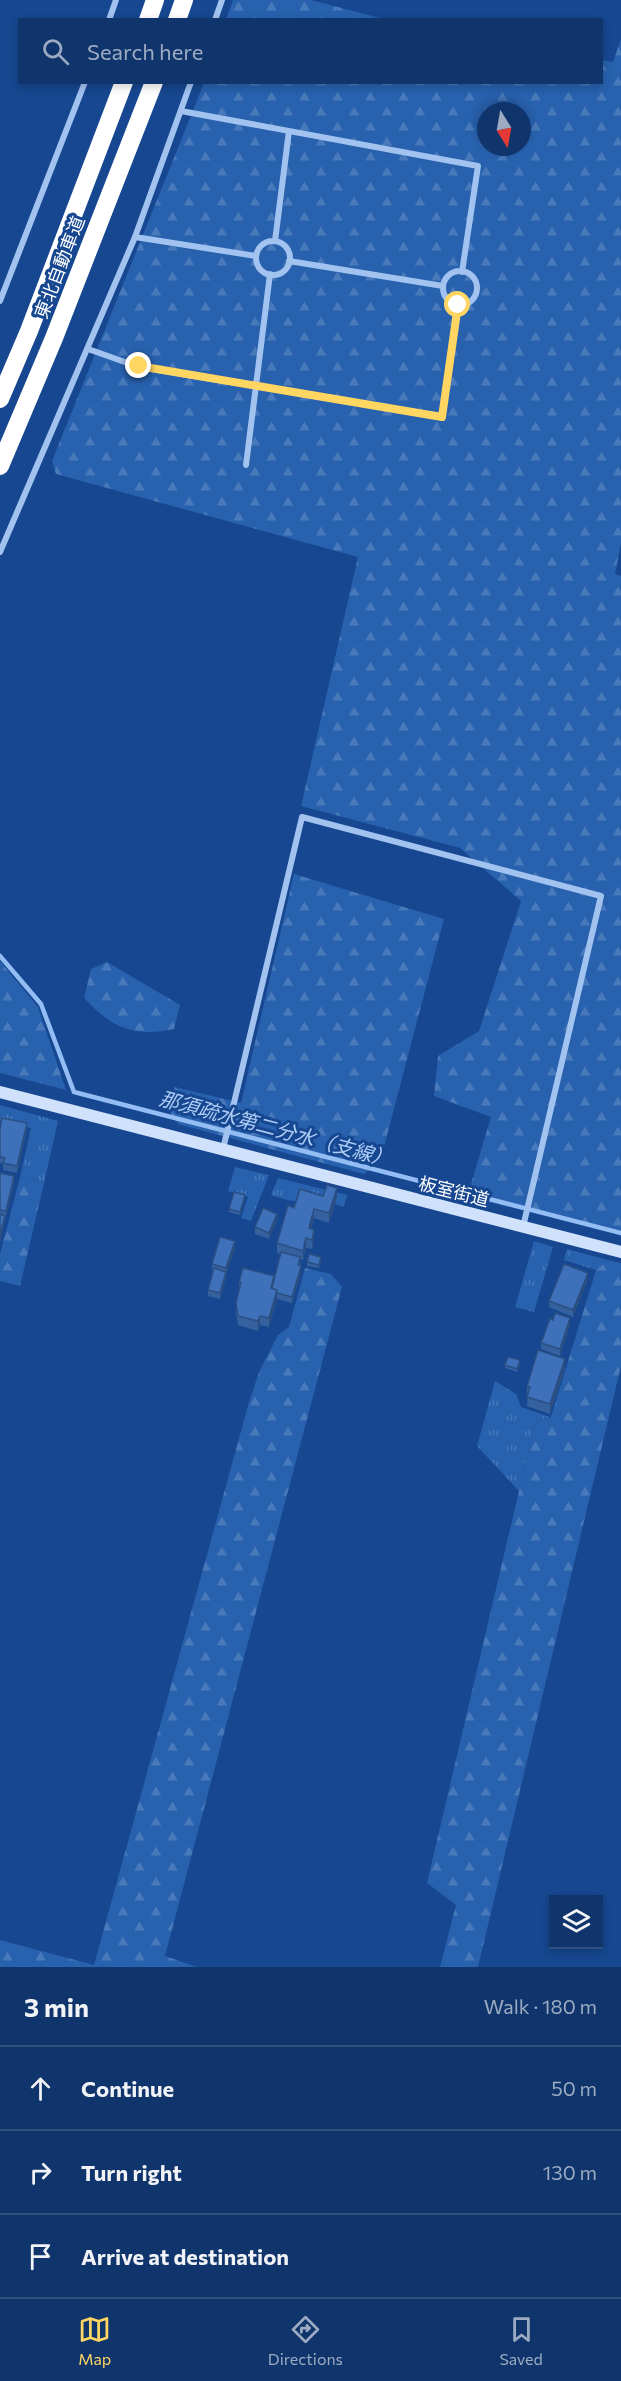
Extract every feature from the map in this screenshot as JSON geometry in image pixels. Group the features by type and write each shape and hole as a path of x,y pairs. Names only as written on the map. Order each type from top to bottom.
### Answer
{"highway":[{"path":"149,18 155,0"},
{"path":"178,18 184,0"},
{"name":"東北自動車道","path":"0,399 29,331 123,84"},
{"name":"東北自動車道","path":"0,466 54,338 153,84"}],"main road":[{"name":"板室街道","path":"0,1092 621,1252"}],"street":[{"path":"110,18 116,0"},
{"path":"216,18 222,0"},
{"path":"0,301 84,84"},
{"path":"0,552 135,237 190,84"},
{"path":"181,111 478,166 462,272"},
{"path":"275,241 289,131"},
{"path":"135,237 256,256"},
{"path":"275,241 286,247 289,261 283,271 270,274 259,267 256,256 261,246 275,241"},
{"path":"289,261 443,286"},
{"path":"462,272 474,279 476,293 471,301 458,305 447,298 443,286 452,274 462,272"},
{"path":"246,465 270,274"},
{"path":"88,349 139,366 442,417 458,305"},
{"path":"223,1150 302,817 601,896 523,1227"}],"green space":[{"path":"233,0 311,0 380,18 226,18"},
{"path":"621,39 621,543 615,574 621,576 621,1233 467,1197 491,1117 434,1096 438,1056 479,1031 521,901 460,848 301,806 358,557 56,474 52,461 204,84 603,84 603,60 613,62"},
{"path":"294,874 444,919 380,1162 364,1174 178,1124 169,1111 175,1087 241,1103"},
{"path":"0,961 38,1007 66,1090 0,1073"},
{"path":"107,962 180,1005 174,1029 146,1032 124,1028 104,1016 84,998 91,969"},
{"path":"0,1105 58,1121 44,1183 20,1177 31,1128 0,1121"},
{"path":"235,1167 269,1175 251,1221 241,1218 248,1197 228,1191"},
{"path":"20,1177 44,1183 20,1286 0,1281 0,1254"},
{"path":"278,1178 347,1195 344,1207 335,1204 336,1197 319,1202 304,1202 271,1195"},
{"path":"534,1241 553,1247 534,1312 515,1307"},
{"path":"567,1249 608,1260 596,1270 564,1260"},
{"path":"608,1260 621,1263 621,1366 478,1967 440,1967 456,1905 427,1883 534,1427 540,1420 551,1417 596,1270"},
{"path":"305,1268 331,1274 342,1287 165,1956 197,1967 0,1967 0,1940 94,1965 249,1402 259,1372 278,1335 289,1327"},
{"path":"495,1381 516,1394 521,1407 550,1417 540,1420 534,1427 519,1491 477,1446"}],"building":[{"path":"2,1118 27,1123 17,1166 3,1163 5,1158 0,1157"},
{"path":"0,1173 14,1176 6,1211 0,1210"},
{"path":"327,1185 337,1188 329,1213 314,1209 309,1228 314,1230 312,1240 306,1238 303,1251 277,1243 288,1205 294,1208 300,1189 323,1196"},
{"path":"234,1192 245,1195 240,1212 229,1209"},
{"path":"263,1208 277,1214 269,1233 255,1227"},
{"path":"0,1214 5,1216 0,1235"},
{"path":"220,1237 235,1241 226,1268 212,1264"},
{"path":"281,1252 300,1257 298,1265 301,1266 292,1297 277,1293 277,1290 272,1288"},
{"path":"309,1254 321,1257 319,1265 307,1262"},
{"path":"564,1264 588,1273 573,1310 549,1301"},
{"path":"214,1268 226,1272 220,1293 208,1290"},
{"path":"243,1268 274,1276 271,1288 277,1290 269,1318 260,1316 258,1321 238,1316 236,1303"},
{"path":"555,1313 570,1318 560,1349 541,1343 550,1318 553,1320"},
{"path":"538,1350 565,1359 550,1404 527,1397 530,1387 527,1386"},
{"path":"508,1357 520,1360 517,1369 505,1365"}],"waterway":[{"name":"那須疏水第二分水（支線）","path":"0,956 41,1004 74,1092 621,1233"}],"route":[{"path":"139,366 442,417 458,305"}]}
